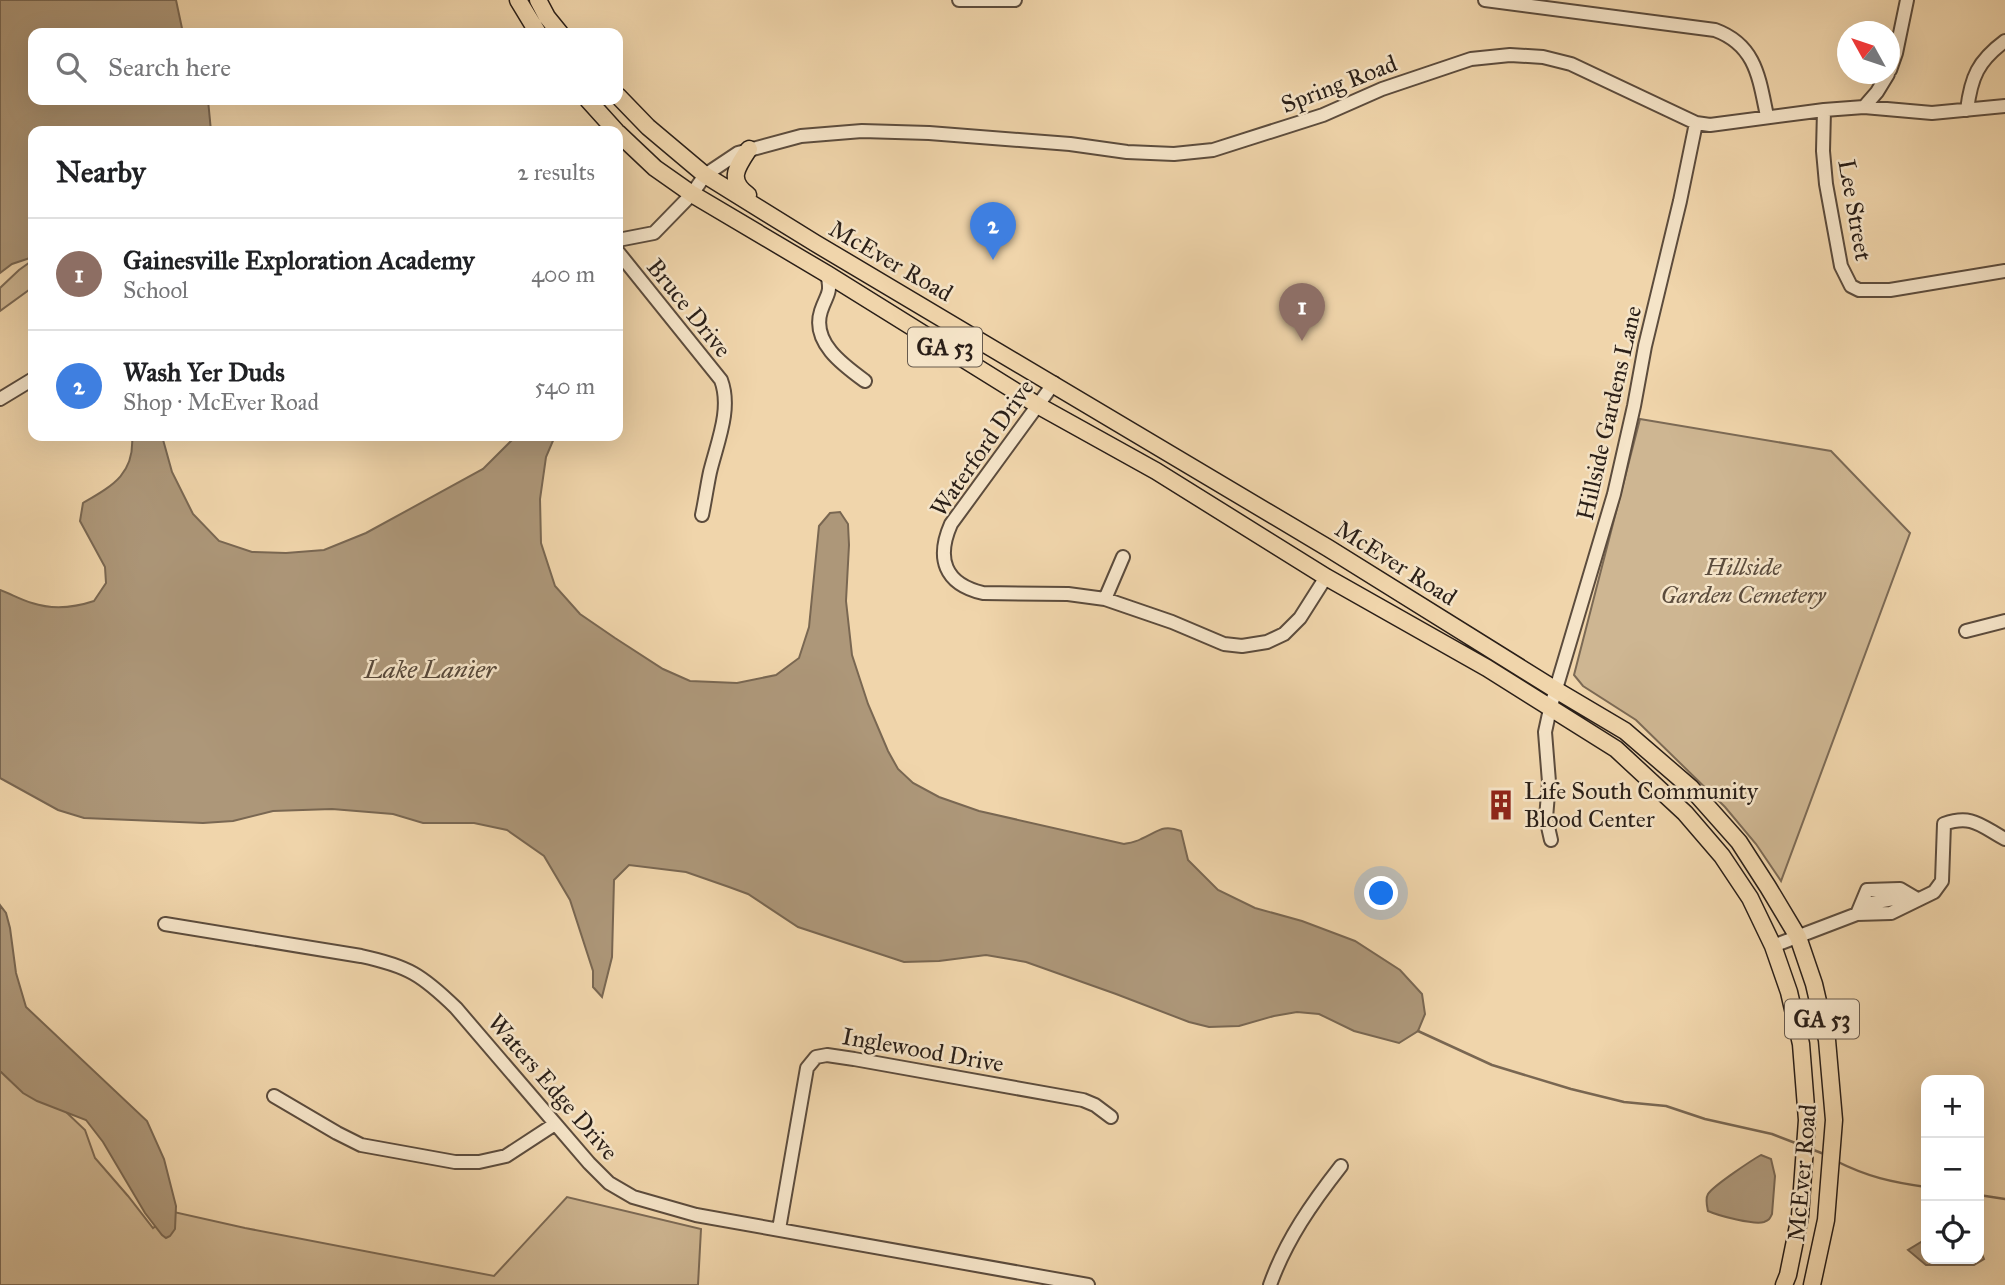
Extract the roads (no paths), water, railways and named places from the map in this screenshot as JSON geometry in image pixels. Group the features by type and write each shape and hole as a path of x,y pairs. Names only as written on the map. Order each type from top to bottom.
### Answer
{"main road":[{"path":"518,0 535,28"},
{"path":"538,0 556,28"},
{"name":"McEver Road","path":"623,101 648,127 705,175 1340,555 1625,731 1692,788 1740,842 1798,937 1814,984 1827,1040 1834,1120 1826,1220 1812,1285"},
{"name":"McEver Road","path":"592,105 611,126"},
{"name":"McEver Road","path":"623,138 655,168 692,194 827,274 1039,406 1156,471 1326,577 1487,668 1616,749 1685,813 1722,856 1750,898 1773,946 1801,1044 1807,1120 1800,1216 1784,1285"},
{"path":"749,149 736,173 738,186 805,230 815,243"}],"street":[{"path":"959,0 1014,0"},
{"path":"1485,0 1715,30 1729,35 1740,43 1756,69 1767,116"},
{"path":"1900,33 1907,0"},
{"path":"1967,110 1975,71 1993,50 2005,41"},
{"name":"Spring Road","path":"623,239 654,233 692,194 705,175 738,153 801,136 862,131 929,133 1070,144 1128,152 1174,154 1213,150 1321,116 1433,70 1471,59 1510,55 1543,57 1571,64 1696,124 1710,125 1767,116 1864,107 1932,113 2005,106"},
{"path":"1864,107 1882,84"},
{"name":"Lee Street","path":"1824,110 1823,151 1826,184 1841,266 1851,286 1859,290 1890,290 2005,271"},
{"name":"Hillside Gardens Lane","path":"1551,840 1546,818 1549,782 1545,732 1614,494 1696,124"},
{"name":"Bruce Drive","path":"623,259 721,380 725,390 722,424 702,515"},
{"path":"827,274 831,289 820,315 821,335 832,353 865,381"},
{"path":"0,399 28,382"},
{"name":"Waterford Drive","path":"1054,383 951,524 944,546 944,564 960,585 982,593 1068,594 1105,599 1172,622 1224,644 1242,646 1267,642 1284,634 1300,618 1326,577"},
{"path":"1105,599 1123,557"},
{"path":"1966,631 2005,621"},
{"path":"1773,946 1859,910 1893,899 1917,899 1934,892 1942,881 1944,824 1958,819 1969,820 2005,839"},
{"path":"1859,910 1867,890 1900,890 1917,899"},
{"name":"Waters Edge Drive","path":"165,924 361,956 392,963 416,974 456,1008 609,1183 633,1197 696,1215 1088,1285"},
{"name":"Inglewood Drive","path":"779,1229 807,1068 816,1057 827,1055 854,1059 1083,1100 1111,1117"},
{"path":"274,1096 361,1144 455,1162 479,1162 506,1156 555,1124"},
{"path":"1270,1285 1277,1264 1295,1230 1341,1166"}],"water":[{"path":"0,0 176,0 182,28 28,28 28,105 208,105 211,126 28,126 28,259 12,264 0,273"},
{"name":"Lake Lanier","path":"132,441 163,441 172,472 193,514 219,541 252,552 286,553 324,550 366,533 483,469 511,441 553,441 546,457 540,499 541,543 555,586 580,614 663,669 690,681 737,683 776,675 799,658 809,627 819,526 830,513 840,512 848,524 846,601 852,655 868,704 888,751 898,769 913,783 939,797 979,811 1124,844 1164,829 1181,831 1188,860 1218,890 1255,908 1302,921 1355,941 1400,970 1422,994 1425,1014 1418,1031 1399,1043 1354,1031 1319,1014 1297,1012 1239,1026 1209,1027 1026,962 986,955 904,962 798,927 748,894 729,887 686,872 629,865 614,880 612,957 602,997 593,987 593,971 570,900 544,856 507,830 474,823 423,823 393,814 332,809 273,811 233,821 203,823 84,818 58,810 0,778 0,590 48,607 71,607 94,601 106,583 105,567 80,521 83,503 120,477 130,460"},
{"path":"0,905 6,913 10,928 16,973 26,1007 147,1121 164,1159 176,1206 175,1229 170,1236 166,1238 162,1235 145,1213 103,1142 86,1120 37,1101 23,1093 0,1071"},
{"path":"1761,1155 1771,1159 1775,1176 1770,1219 1753,1222 1708,1211 1706,1203 1711,1190"},
{"path":"1921,1242 1921,1261 1908,1250"},
{"path":"1925,1264 1976,1264 1974,1265"}],"waterway":[{"path":"1418,1031 1492,1065 1571,1089 1624,1102 1666,1106 1705,1119 1772,1134 1798,1144"},
{"path":"1811,1149 1824,1154"},
{"path":"1836,1161 1880,1178 1921,1186"},
{"path":"1984,1196 2005,1199"}],"place":[{"name":"Wash Yer Duds","path":"993,260"},
{"name":"Gainesville Exploration Academy","path":"1302,341"},
{"name":"Life South Community Blood Center","path":"1501,805"}],"park label":[{"name":"Hillside Garden Cemetery","path":"1743,581"}]}
